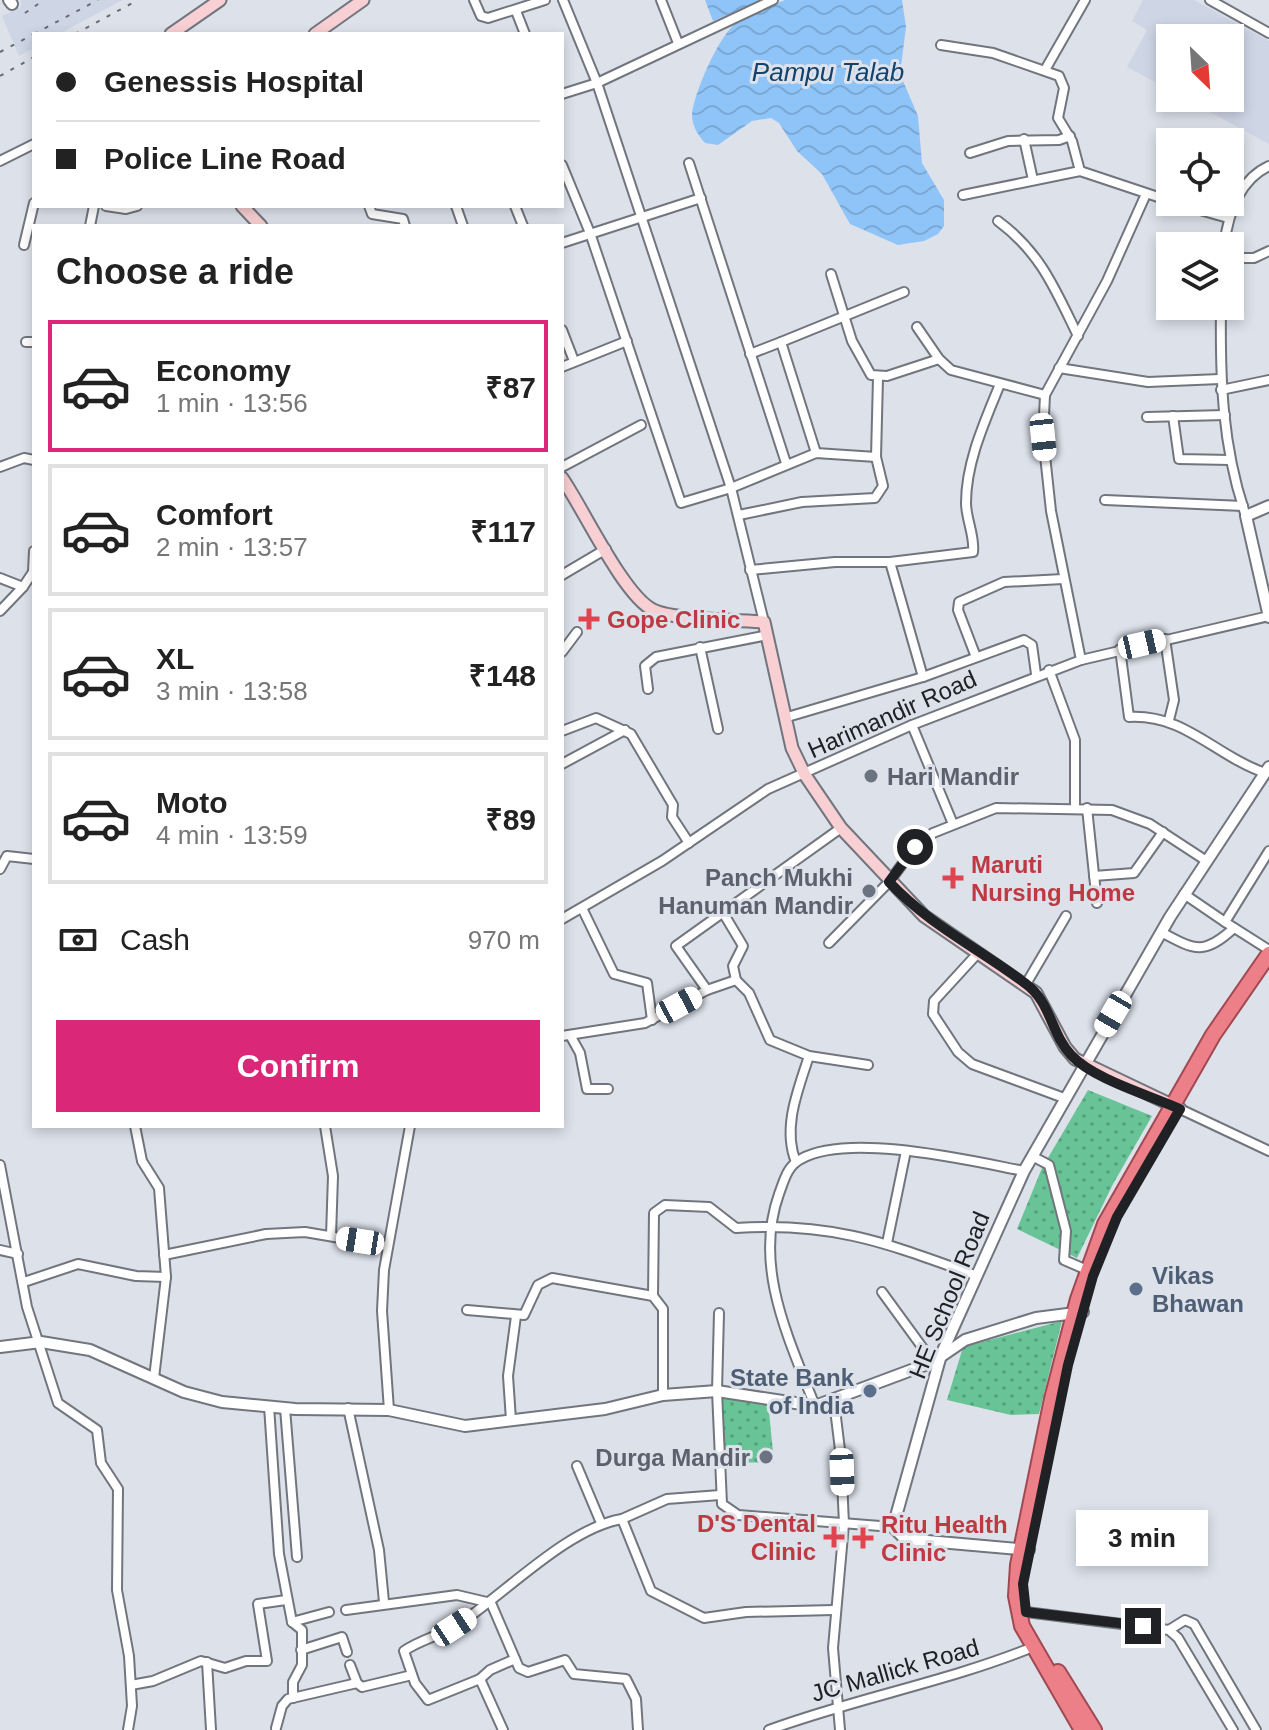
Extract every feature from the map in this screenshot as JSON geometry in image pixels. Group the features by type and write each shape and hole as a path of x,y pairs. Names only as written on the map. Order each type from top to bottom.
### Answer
{"highway":[{"path":"1078,1312 1117,1217 1213,1035 1269,952"},
{"path":"1082,1730 1033,1647 1018,1611 1016,1581 1087,1270 1115,1205 1269,968"},
{"path":"1025,1549 1023,1584 1026,1612 1038,1640 1094,1730"}],"main road":[{"path":"174,32 220,0"},
{"path":"318,32 363,0"},
{"path":"244,208 259,224"},
{"path":"564,481 629,586 652,610 764,622 784,718 805,775 841,828 889,882 924,916 1026,984 1046,1007 1069,1053 1083,1065 1176,1107"}],"street":[{"path":"474,0 481,16 488,18 545,0"},
{"path":"563,0 597,83 731,488 764,622"},
{"path":"661,0 678,43"},
{"path":"564,93 597,83 773,0"},
{"path":"1045,70 1085,0"},
{"path":"1210,0 1269,33"},
{"path":"516,11 524,32"},
{"path":"941,45 993,53 1045,70 1063,82 1058,118 1070,136 1080,171"},
{"path":"970,153 1024,139 1059,140 1070,136"},
{"path":"1024,139 1033,180"},
{"path":"0,161 32,145"},
{"path":"689,163 786,463"},
{"path":"1226,232 1228,218 1248,181 1269,166"},
{"path":"564,170 590,233 681,503 731,488 816,453 876,457"},
{"path":"963,195 1080,171 1156,197"},
{"path":"1081,660 1063,579 1043,437 1045,395 1078,336 1146,194"},
{"path":"564,242 701,198"},
{"path":"24,245 33,208"},
{"path":"370,208 372,214 404,222"},
{"path":"1221,216 1228,218"},
{"path":"998,221 1020,238 1037,258 1078,336"},
{"path":"1244,258 1254,258 1269,251"},
{"path":"739,515 802,502 875,498 883,486 876,457 878,378 863,364 831,274"},
{"path":"750,354 904,292"},
{"path":"1221,320 1220,379 1230,460 1269,616"},
{"path":"917,327 939,359 951,370 1045,395"},
{"path":"564,335 574,361"},
{"path":"564,366 627,341"},
{"path":"781,342 816,453"},
{"path":"878,378 939,359"},
{"path":"1059,368 1148,382 1220,379"},
{"path":"1221,390 1269,380"},
{"path":"750,570 835,562 890,562 973,552 967,484 981,432 1000,384"},
{"path":"1147,417 1225,415"},
{"path":"1173,416 1179,459 1230,460"},
{"path":"564,466 641,425"},
{"path":"0,467 24,458 32,460"},
{"path":"1105,500 1245,511 1269,506"},
{"path":"564,574 606,549"},
{"path":"890,562 923,677"},
{"path":"0,611 32,575"},
{"path":"0,578 23,587"},
{"path":"976,657 958,610 959,602 1004,582 1063,579"},
{"name":"Harimandir Road","path":"564,918 689,843 768,789 912,725 1036,674 1081,660 1269,616"},
{"path":"564,649 577,632"},
{"path":"648,689 645,666 656,657 768,635"},
{"path":"1165,639 1174,700 1169,720"},
{"path":"784,718 923,677 1029,641 1036,674"},
{"path":"700,647 718,729"},
{"path":"1120,649 1129,717 1169,720 1228,758 1267,770"},
{"path":"1049,670 1075,740 1075,808"},
{"path":"564,730 596,718 625,730 660,780 673,805 672,817 689,843"},
{"path":"912,725 953,824"},
{"path":"564,763 625,730"},
{"name":"HE School Road","path":"893,1527 937,1358 1024,1171 1184,894 1267,770"},
{"path":"829,943 889,882 915,847 953,824 996,808 1087,808 1137,817 1205,860"},
{"path":"1087,808 1097,903"},
{"path":"707,990 676,946 841,828"},
{"path":"1094,876 1134,873 1163,832"},
{"path":"1225,922 1269,851"},
{"path":"0,869 7,856 32,859"},
{"path":"1184,894 1269,952"},
{"path":"582,908 614,974 647,983 652,1020"},
{"path":"722,911 741,937 743,946 733,966 736,980 749,993 770,1040 809,1056 868,1065"},
{"path":"1026,984 1066,916"},
{"path":"1161,932 1192,948 1203,949 1234,928"},
{"path":"978,953 934,1001 933,1014 958,1052 972,1064 1064,1098"},
{"path":"608,1089 587,1089 580,1053 566,1036 652,1020 707,990 736,980"},
{"path":"796,1162 789,1145 795,1102 809,1056"},
{"path":"1176,1107 1269,1151"},
{"path":"135,1128 142,1161 159,1188 166,1277 154,1378"},
{"path":"325,1128 333,1176 331,1236"},
{"path":"389,1410 382,1311 387,1246 410,1128"},
{"path":"815,1406 777,1307 770,1250 772,1226 786,1174 796,1162 811,1155 867,1148 906,1151 1024,1171"},
{"path":"887,1243 906,1151"},
{"path":"1032,1156 1049,1165 1066,1231 1064,1260 1087,1270"},
{"path":"0,1165 27,1307 41,1342 58,1403 97,1430 101,1463 116,1483 117,1590 131,1685 128,1730"},
{"path":"663,1395 663,1309 653,1296 654,1213 658,1208 709,1207 730,1227 772,1226 840,1231 887,1243 975,1275"},
{"path":"164,1255 266,1234 305,1232 387,1246"},
{"path":"0,1250 18,1254"},
{"path":"24,1282 78,1264 136,1276 166,1277"},
{"path":"467,1310 516,1316 529,1308 538,1285 552,1278 653,1296"},
{"path":"882,1292 937,1358"},
{"path":"0,1347 41,1342 90,1350 204,1399 285,1408 389,1410 465,1426 628,1405 663,1395 717,1391 815,1406 937,1358 977,1336 1036,1318 1078,1312"},
{"path":"719,1313 717,1391 720,1495 728,1511 738,1515 893,1527 905,1539 1025,1549"},
{"path":"511,1420 508,1376 516,1316"},
{"path":"834,1401 844,1524 834,1610 840,1730"},
{"path":"269,1406 286,1600 292,1622 302,1630 302,1665 293,1682 293,1698"},
{"path":"285,1408 297,1557"},
{"path":"348,1408 379,1550 384,1602"},
{"path":"577,1466 601,1523"},
{"path":"515,1659 490,1670 480,1679 428,1700 404,1656 408,1648 444,1633 491,1603 585,1530 622,1519 667,1499 720,1495"},
{"path":"622,1519 651,1591 695,1615 712,1618 746,1612 834,1610"},
{"path":"346,1610 384,1602 457,1595 491,1603"},
{"path":"131,1685 153,1681 195,1663 207,1662 225,1668 246,1661 267,1661 267,1640 258,1604 286,1600"},
{"path":"491,1603 523,1671 565,1660 574,1674 626,1679 636,1699 638,1730"},
{"path":"292,1622 329,1612"},
{"path":"1026,1612 1169,1630 1190,1620 1256,1730"},
{"path":"1169,1630 1178,1638 1233,1730"},
{"path":"301,1650 342,1637 347,1652"},
{"name":"JC Mallick Road","path":"769,1730 837,1705 945,1679 1033,1647"},
{"path":"207,1662 211,1730"},
{"path":"350,1665 357,1683 362,1687 412,1675"},
{"path":"480,1679 503,1730"},
{"path":"276,1728 282,1706 293,1698 357,1683"}],"shaded area":[{"path":"21,0 122,0 63,32 32,32 32,49 19,56 2,16 21,7"},
{"path":"1143,0 1194,0 1238,24 1156,24 1156,83 1127,67 1147,30 1132,21"},
{"path":"1244,27 1269,41 1269,144 1210,112 1244,112"}],"green space":[{"path":"1088,1090 1152,1116 1113,1184 1077,1258 1017,1229 1042,1168"},
{"path":"1062,1321 1039,1414 1011,1415 947,1400 963,1347"},
{"path":"720,1398 768,1401 774,1463 727,1462"}],"water":[{"path":"705,0 762,0 713,21"},
{"name":"Pampu Talab","path":"785,0 902,0 906,27 900,74 918,116 922,163 944,200 944,226 938,234 924,241 898,245 850,224 822,174 797,151 779,123 771,118 752,121 718,145 705,143 698,134 692,119 693,106 707,67 721,42 740,21"}],"railway":[{"path":"25,13 44,0"},
{"path":"38,32 98,0"},
{"path":"79,32 138,0"},
{"path":"0,52 32,35"},
{"path":"0,76 32,58"}],"place":[{"name":"Gope Clinic","path":"589,619"},
{"name":"Hari Mandir","path":"871,776"},
{"name":"Maruti Nursing Home","path":"953,878"},
{"name":"Panch Mukhi Hanuman Mandir","path":"869,891"},
{"name":"Vikas Bhawan","path":"1136,1289"},
{"name":"State Bank of India","path":"870,1391"},
{"name":"Durga Mandir","path":"766,1457"},
{"name":"D'S Dental Clinic","path":"834,1537"},
{"name":"Ritu Health Clinic","path":"863,1538"}],"route":[{"path":"915,847 889,882 911,904 931,922 1036,993 1051,1015 1065,1047 1083,1065 1180,1109 1117,1217 1093,1276 1068,1365 1023,1584 1026,1612 1143,1626"}]}
